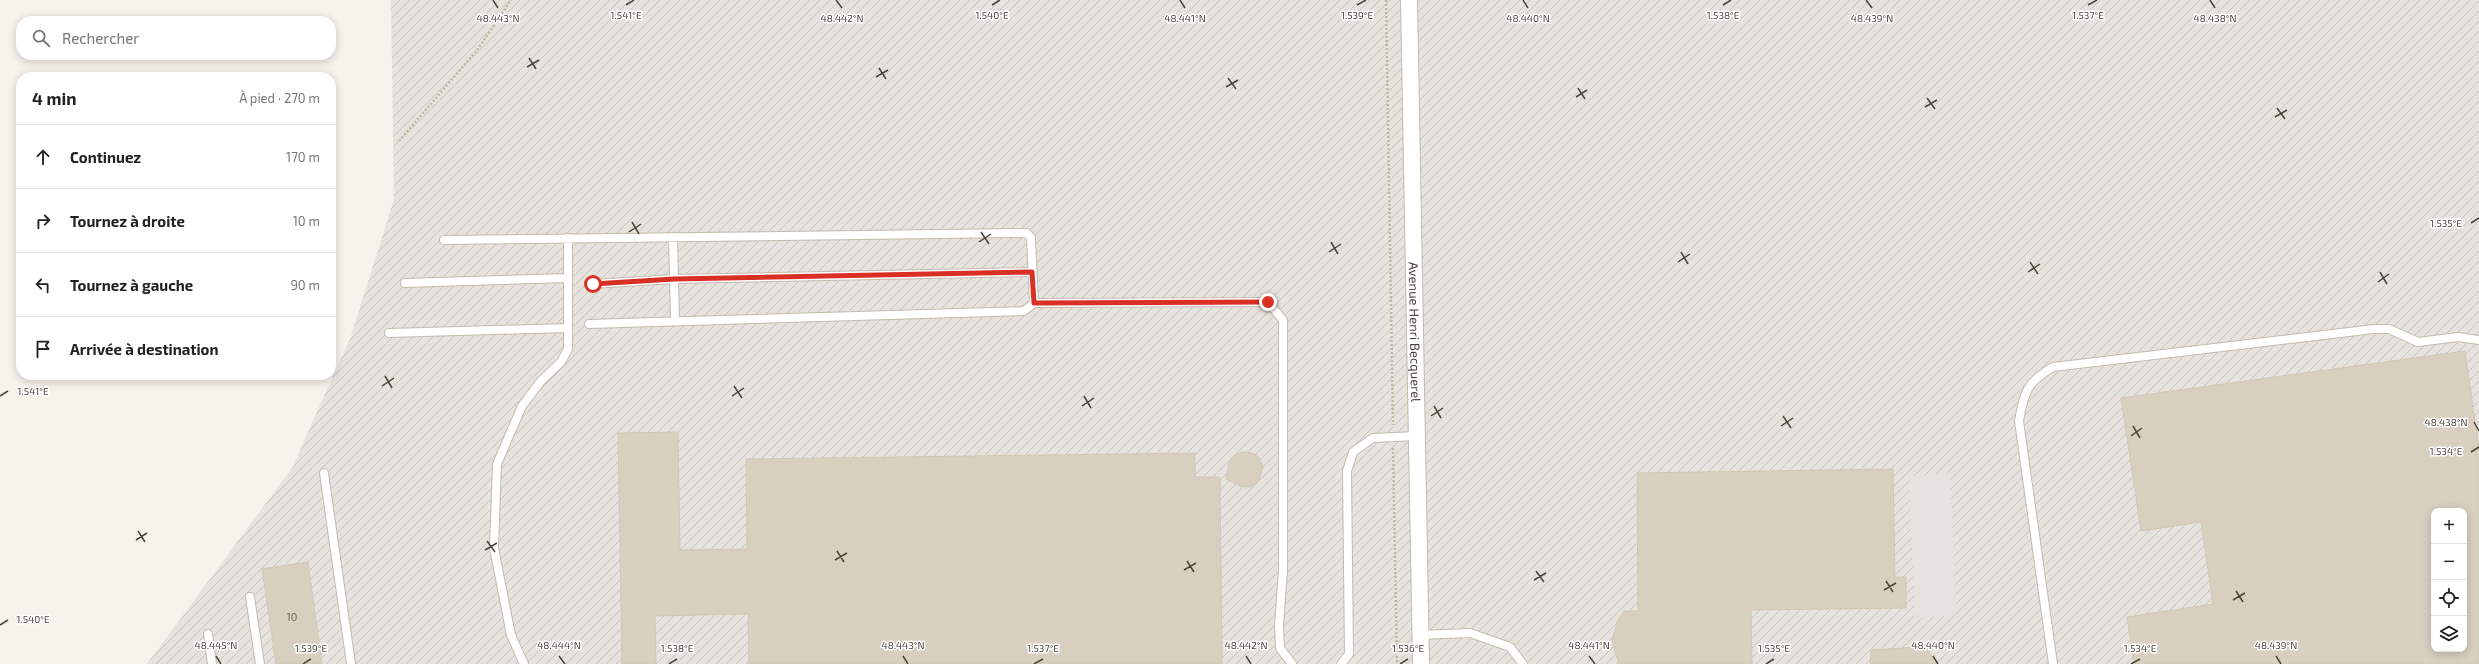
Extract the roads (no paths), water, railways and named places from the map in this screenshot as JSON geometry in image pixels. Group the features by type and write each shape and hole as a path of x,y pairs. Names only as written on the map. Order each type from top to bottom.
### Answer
{"street":[{"name":"Avenue Henri Becquerel","path":"1409,0 1421,664"}],"lane":[{"path":"444,240 1027,233 1031,238 1034,303"},
{"path":"673,237 675,322"},
{"path":"524,664 511,635 494,548 497,464 522,406 541,381 561,362 568,349 568,238"},
{"path":"593,284 674,279 1032,272"},
{"path":"405,283 568,278"},
{"path":"589,324 1024,311 1034,303 1268,302 1276,309 1283,320 1283,570 1279,625 1280,648 1292,664"},
{"path":"389,333 568,328"},
{"path":"2052,664 2020,421 2024,394 2036,377 2053,367 2374,329 2389,329 2418,342 2458,337 2479,340"},
{"path":"1341,664 1349,654 1347,471 1353,452 1373,438 1417,436"},
{"path":"324,473 351,664"},
{"path":"250,596 260,664"},
{"path":"1420,635 1470,633 1510,647 1522,664"},
{"path":"208,634 212,664"}]}
